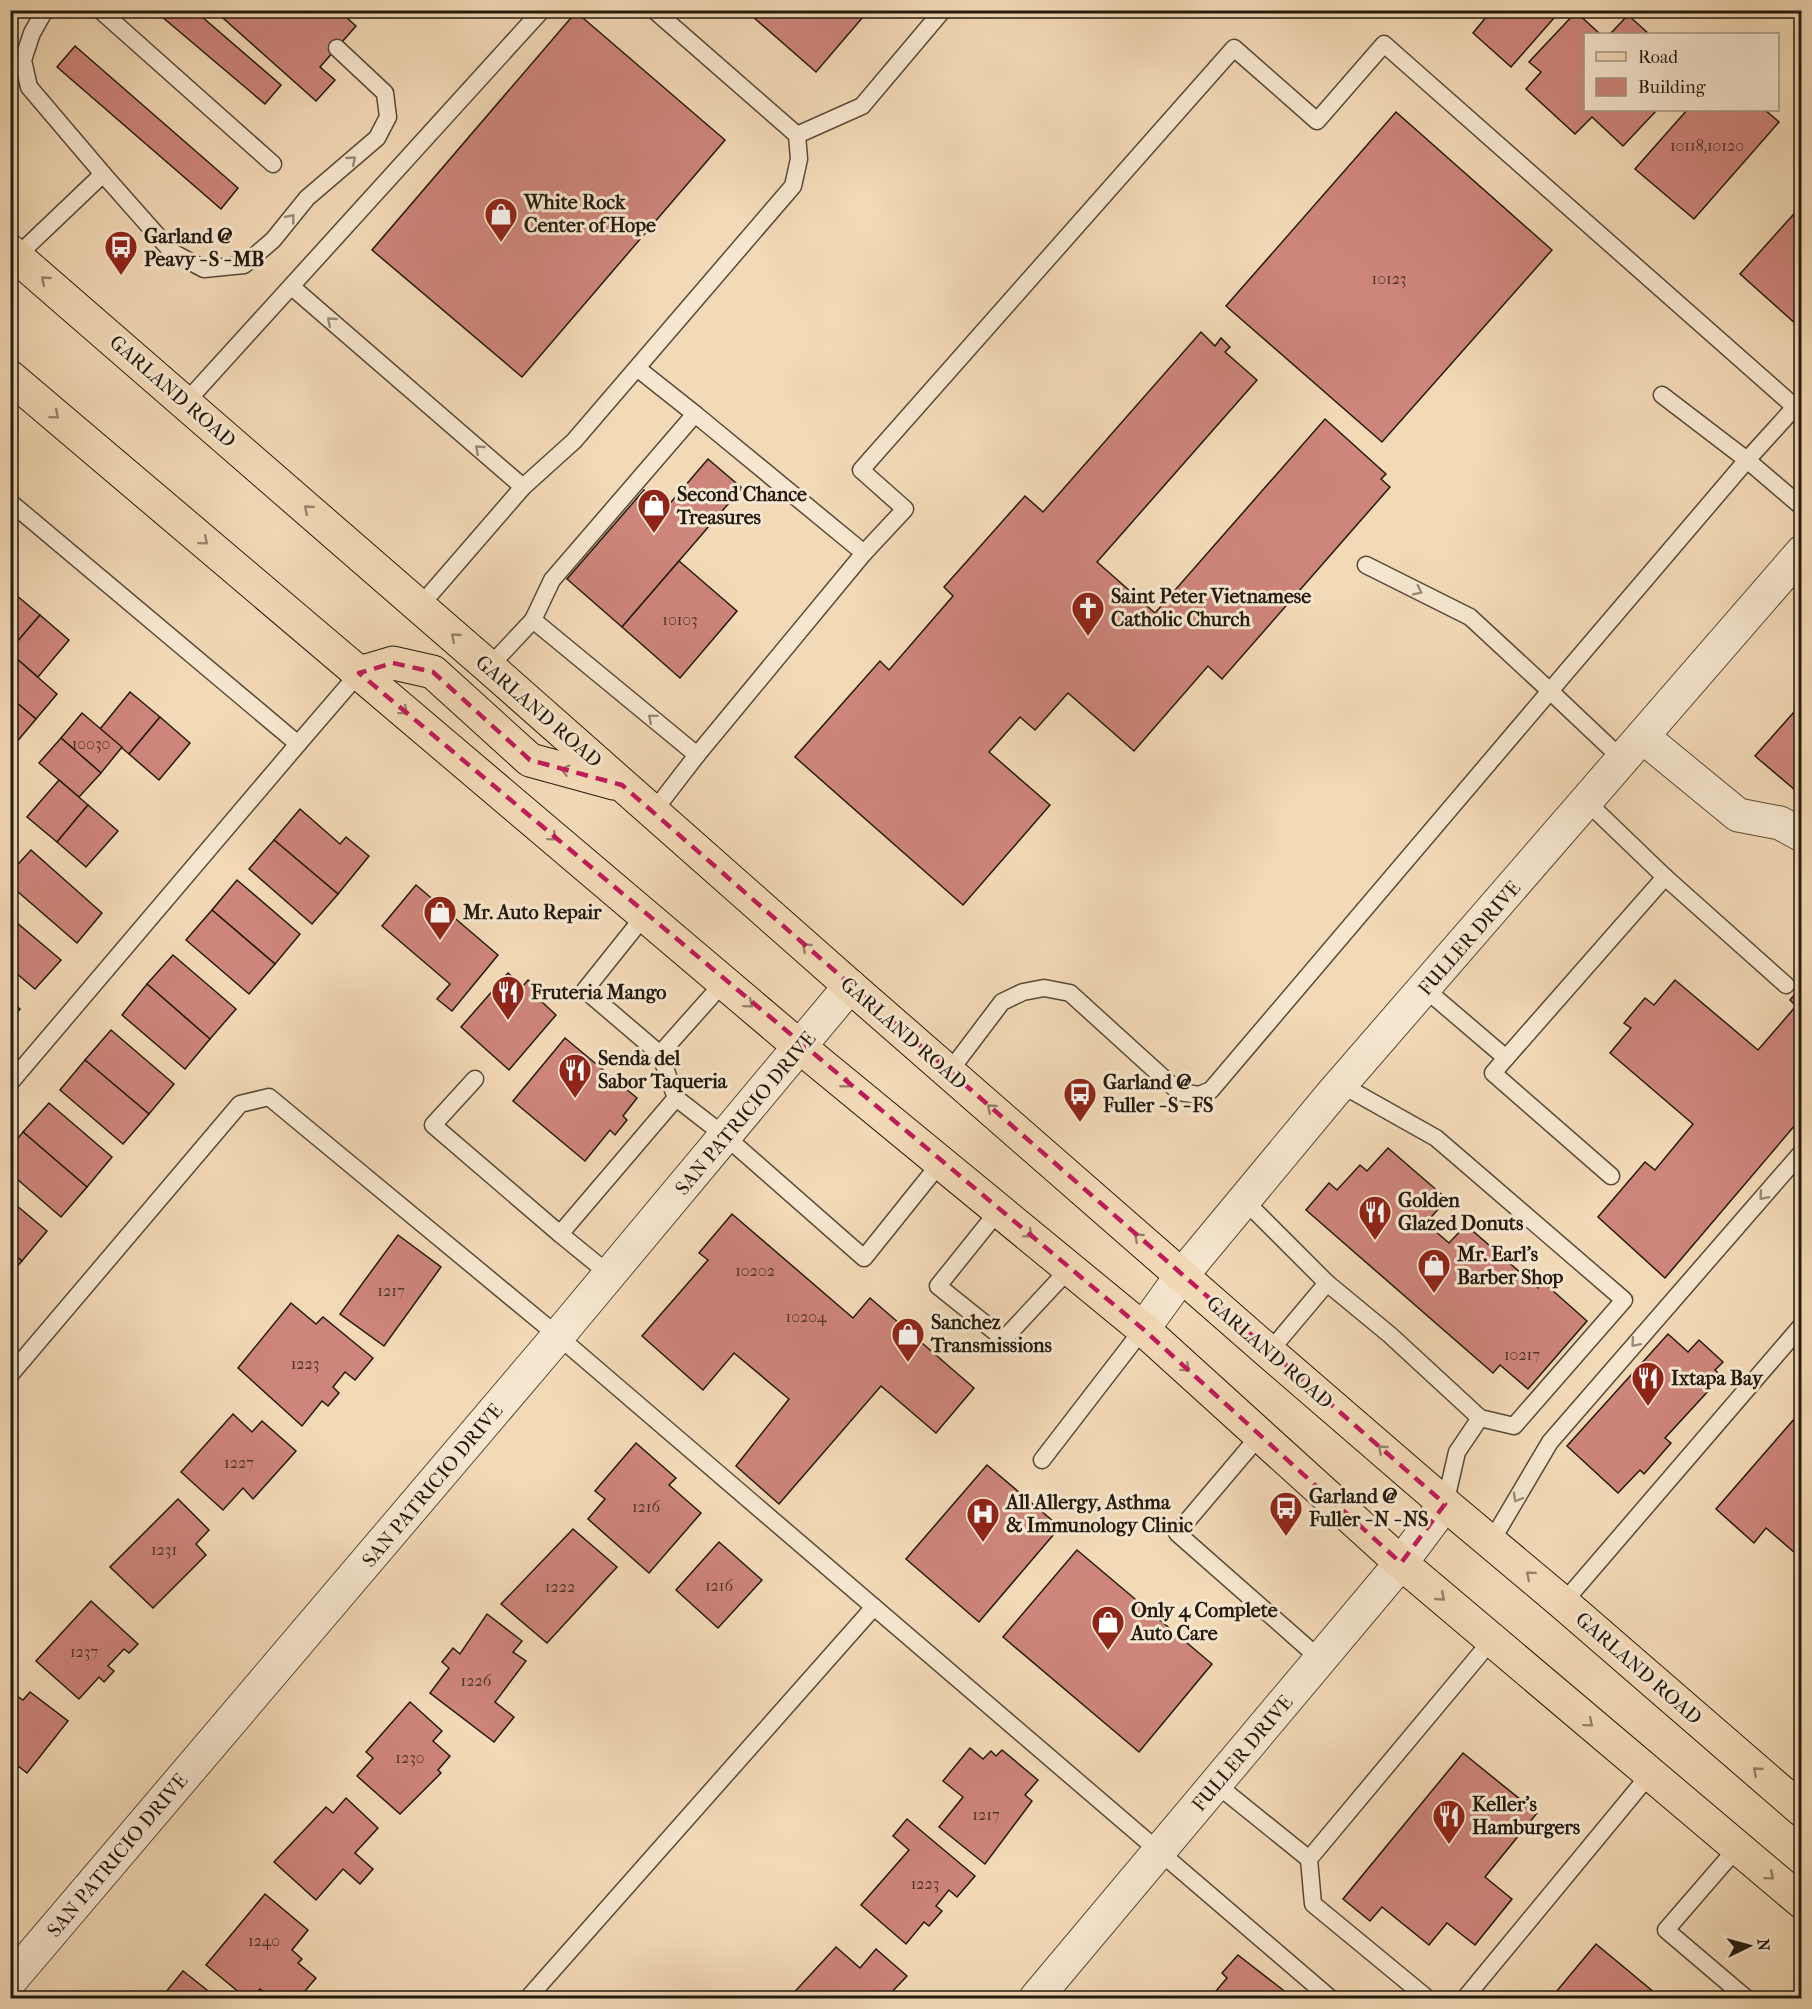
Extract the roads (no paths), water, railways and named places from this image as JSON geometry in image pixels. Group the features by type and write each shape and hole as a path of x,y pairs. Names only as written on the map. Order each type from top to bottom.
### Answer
{"main road":[{"name":"GARLAND ROAD","path":"14,253 420,606 1269,1352 1563,1602 1802,1810"},
{"path":"10,377 800,1047 1143,1329 1401,1563 1802,1902"},
{"path":"359,673 393,663 432,672 530,760 622,785"}],"street":[{"name":"FULLER DRIVE","path":"1143,1329 1182,1275 1340,1084 1802,552"},
{"path":"1633,748 1738,815 1780,823 1802,834"},
{"name":"SAN PATRICIO DRIVE","path":"10,1981 558,1336 850,986"},
{"name":"FULLER DRIVE","path":"1036,1998 1401,1563 1445,1504"}],"lane":[{"path":"45,10 32,33 22,60 29,87 172,252 204,268 244,265 273,240 307,198 377,138 388,117 385,93 337,48"},
{"path":"100,10 273,164"},
{"path":"186,402 542,10"},
{"path":"420,606 523,487 574,441 793,186 799,159 796,135 654,10"},
{"path":"796,135 861,106 943,10"},
{"path":"653,812 697,755 864,553 904,509 861,470 1234,48 1317,121 1384,44 1795,407 1747,460 1211,1090 1199,1095 1179,1092 1070,993 1044,988 1023,992 1002,1002 949,1072"},
{"path":"14,253 104,174"},
{"path":"292,287 523,487"},
{"path":"637,368 864,553"},
{"path":"1662,394 1747,460 1802,507"},
{"path":"489,667 533,620 552,580 695,414"},
{"path":"10,502 298,744"},
{"path":"1366,566 1470,617 1550,691 1633,748"},
{"path":"533,620 697,755"},
{"path":"10,1083 359,673"},
{"path":"1587,802 1665,877 1786,985"},
{"path":"1611,1176 1494,1073 1665,877"},
{"path":"645,915 585,990 660,1054 676,1098 725,1136 864,1258 941,1162"},
{"path":"660,1054 724,982"},
{"path":"1424,988 1506,1058"},
{"path":"474,1079 433,1125 609,1274"},
{"path":"1244,1200 1327,1283 1390,1335 1480,1418 1514,1426 1624,1300 1436,1138 1340,1084"},
{"path":"10,1375 240,1104 269,1097 558,1336 1158,1853 1330,1998"},
{"path":"560,1233 676,1098"},
{"path":"1491,1542 1550,1442 1802,1152"},
{"path":"999,1210 938,1286 1004,1339 1070,1268"},
{"path":"1269,1352 1327,1283"},
{"path":"1563,1602 1802,1325"},
{"path":"1042,1460 1143,1329"},
{"path":"1445,1504 1457,1452 1480,1418"},
{"path":"1260,1435 1177,1533 1320,1659"},
{"path":"528,1998 874,1607"},
{"path":"1427,1998 1313,1904 1309,1858 1491,1641"},
{"path":"1465,1998 1650,1774"},
{"path":"1216,1784 1309,1858"},
{"path":"1737,1848 1666,1930 1746,1998"}],"place":[{"name":"White Rock Center of Hope","path":"501,243"},
{"name":"Garland @ Peavy - S - MB","path":"121,276"},
{"name":"Second Chance Treasures","path":"654,534"},
{"name":"Saint Peter Vietnamese Catholic Church","path":"1088,637"},
{"name":"Mr. Auto Repair","path":"440,941"},
{"name":"Fruteria Mango","path":"508,1021"},
{"name":"Senda del Sabor Taqueria","path":"575,1099"},
{"name":"Garland @ Fuller - S - FS","path":"1080,1123"},
{"name":"Golden Glazed Donuts","path":"1375,1241"},
{"name":"Mr. Earl's Barber Shop","path":"1434,1294"},
{"name":"Sanchez Transmissions","path":"908,1363"},
{"name":"Ixtapa Bay","path":"1648,1407"},
{"name":"Garland @ Fuller - N - NS","path":"1286,1537"},
{"name":"All Allergy, Asthma & Immunology Clinic","path":"983,1543"},
{"name":"Only 4 Complete Auto Care","path":"1108,1651"},
{"name":"Keller's Hamburgers","path":"1449,1845"}]}
